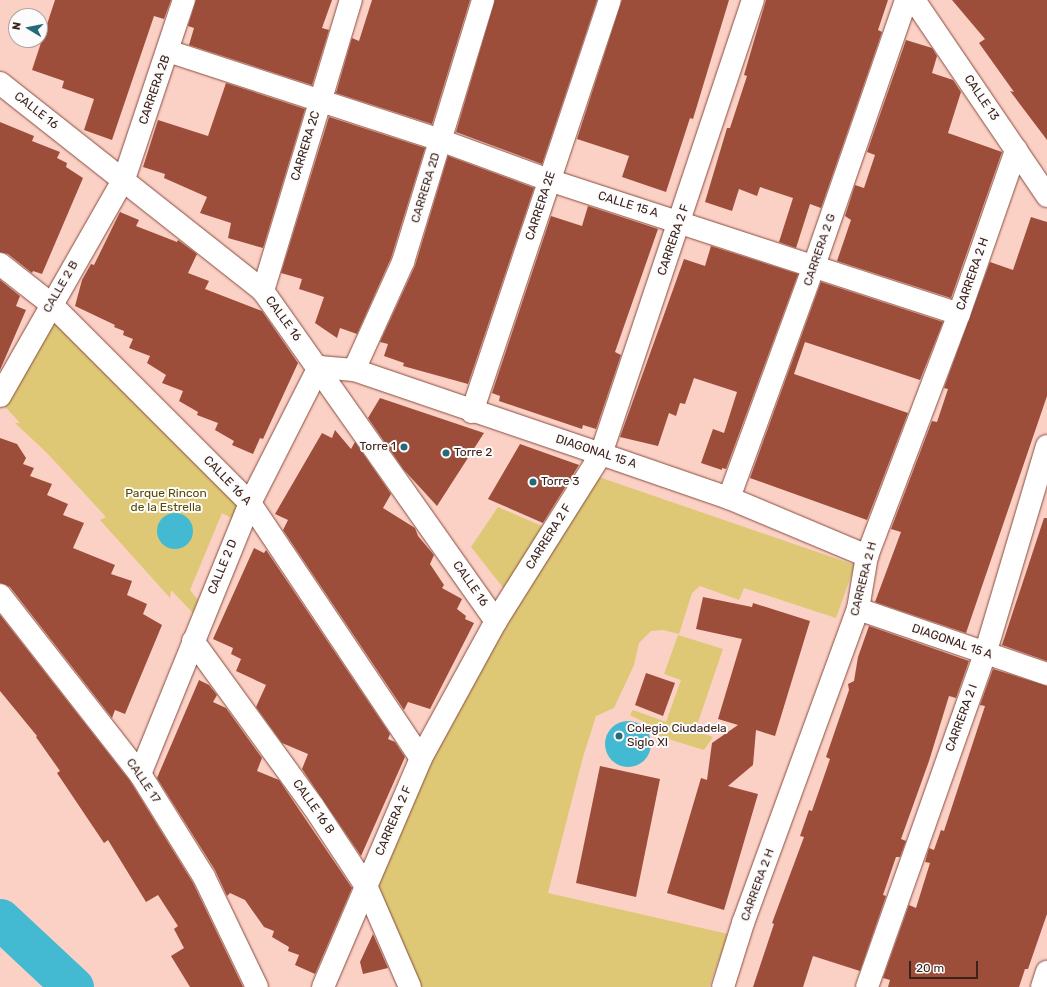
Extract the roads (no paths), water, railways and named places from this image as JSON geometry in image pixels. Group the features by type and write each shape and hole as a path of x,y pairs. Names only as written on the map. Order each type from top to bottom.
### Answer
{"street":[{"name":"CARRERA 2B","path":"124,179 184,0"},
{"name":"CARRERA 2C","path":"263,291 351,0"},
{"name":"CARRERA 2D","path":"354,370 403,262 483,0"},
{"name":"CARRERA 2E","path":"472,412 610,0"},
{"name":"CARRERA 2 F","path":"323,987 367,888 421,758 496,621 601,454 681,221 753,0"},
{"name":"CARRERA 2 G","path":"729,498 814,266 906,0"},
{"name":"CALLE 13","path":"914,0 1047,196"},
{"name":"CALLE 15 A","path":"168,51 319,102 440,140 549,180 681,221 959,314"},
{"name":"CALLE 16","path":"0,83 124,179 263,291 319,367 496,621"},
{"name":"CARRERA 2 H","path":"723,987 744,923 858,610 867,556 959,314 1016,150"},
{"name":"CALLE 2 B","path":"0,396 51,304 124,179"},
{"name":"CALLE 16 A","path":"0,264 51,304 250,503 421,758"},
{"name":"DIAGONAL 15 A","path":"319,367 354,370 472,412 729,498 867,556"},
{"name":"CALLE 2 D","path":"140,774 250,503 319,367"},
{"name":"CARRERA 2 I","path":"867,987 985,654 1047,446"},
{"name":"CALLE 17","path":"0,595 140,774 204,877 257,987"},
{"name":"DIAGONAL 15 A","path":"858,610 1047,674"},
{"name":"CALLE 16 B","path":"193,641 313,806 367,888 410,987"},
{"path":"1042,987 1047,972"}],"water":[{"path":"179,513 188,518 192,524 192,538 188,544 179,549 171,549 162,544 158,538 157,527 162,518 168,514"},
{"path":"624,721 632,721 641,725 647,731 651,744 647,757 641,763 632,767 624,767 615,763 609,757 605,748 605,740 609,731 615,725"}],"waterway":[{"path":"0,919 73,987"}],"place":[{"name":"Torre 1","path":"404,447"},
{"name":"Torre 2","path":"446,453"},
{"name":"Torre 3","path":"533,482"},
{"name":"Colegio Ciudadela Siglo XI","path":"619,736"}],"park label":[{"name":"Parque Rincon de la Estrella","path":"166,501"}]}
